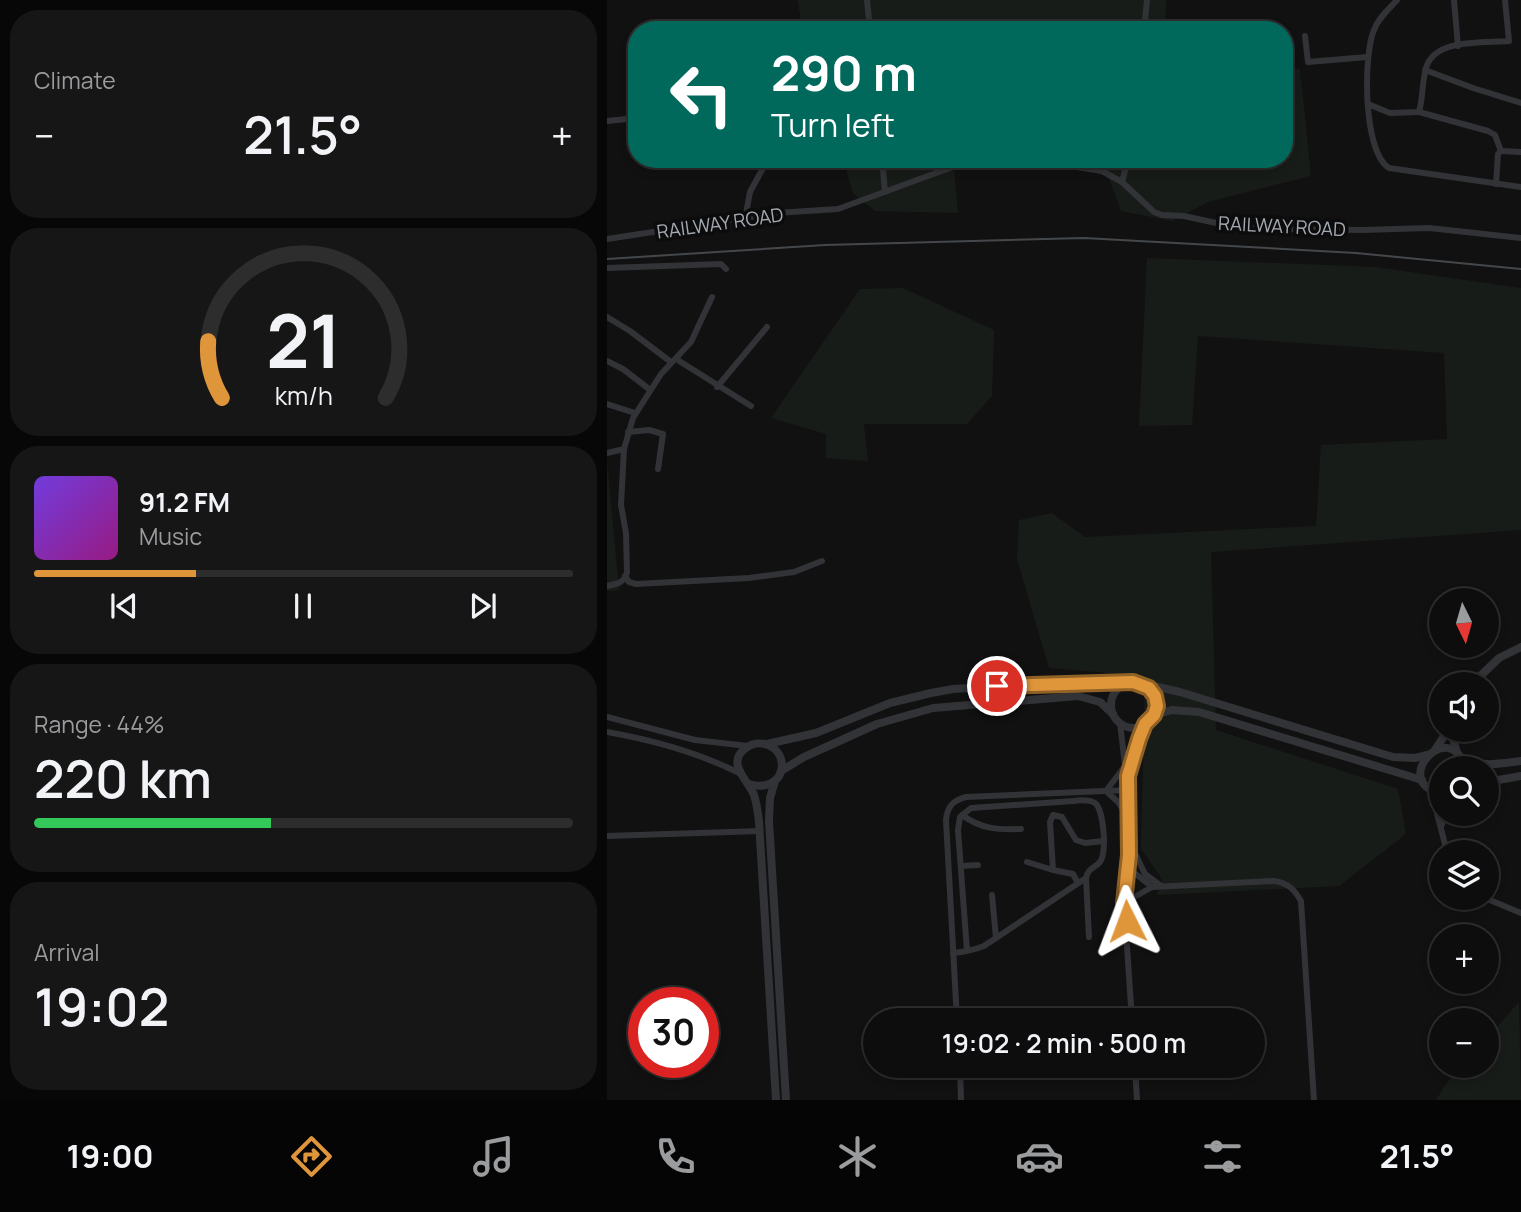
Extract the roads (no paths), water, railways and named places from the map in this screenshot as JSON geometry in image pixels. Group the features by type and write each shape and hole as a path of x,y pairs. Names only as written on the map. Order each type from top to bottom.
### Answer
{"street":[{"path":"867,0 869,21"},
{"path":"1145,21 1147,0"},
{"path":"1397,0 1375,27 1367,57 1368,104 1381,161 1389,168 1521,187"},
{"path":"1453,0 1458,46"},
{"path":"1419,112 1425,70 1430,57 1443,48 1509,41 1505,0"},
{"path":"1305,36 1308,62 1367,57"},
{"path":"1425,70 1493,96 1521,103"},
{"path":"1368,104 1390,113 1419,112 1488,131 1495,135 1501,151"},
{"path":"607,121 628,119"},
{"path":"1496,184 1498,154 1501,151"},
{"path":"1501,151 1521,152"},
{"path":"745,219 750,192 763,168"},
{"path":"883,168 885,192"},
{"name":"RAILWAY ROAD","path":"607,239 777,213 838,209 950,168"},
{"name":"RAILWAY ROAD","path":"1083,168 1102,171 1122,182 1154,212 1162,215 1184,216 1260,229 1429,228 1521,238"},
{"path":"1122,182 1126,168"},
{"name":"RAILWAY ROAD","path":"607,268 721,264 726,269"},
{"path":"607,586 619,583 625,576 627,567 626,533 621,505 624,449 628,432 649,389 697,331 712,297"},
{"path":"607,317 751,406"},
{"path":"717,387 767,327"},
{"path":"607,361 623,369 649,389"},
{"path":"607,404 636,413"},
{"path":"628,432 649,430 663,434 658,469"},
{"path":"607,453 624,449"},
{"path":"625,576 629,582 636,584 726,580 794,572 822,561"},
{"path":"1484,672 1499,658 1521,647"},
{"path":"1120,723 1137,727 1145,724 1154,715 1157,706 1155,696 1149,688 1140,683"},
{"path":"607,717 695,740 748,746 816,733 890,704 942,691 1040,684 1140,683 1172,690 1393,757 1415,758 1443,748 1456,756"},
{"path":"1113,714 1114,693 1126,684"},
{"path":"786,1100 769,821 770,798 775,781 781,771 804,757 878,724 933,708 1078,696 1100,702 1120,723 1128,776 1130,840 1124,903 1131,1008"},
{"path":"1154,715 1172,710 1199,712 1422,780 1429,788"},
{"path":"1128,776 1145,724"},
{"path":"607,733 634,737 718,763 739,773 749,784 755,798 760,831 776,1100"},
{"path":"1435,750 1441,742"},
{"path":"766,744 777,751 781,759 781,771"},
{"path":"739,773 738,761 748,746"},
{"path":"1422,780 1421,767 1427,755"},
{"path":"1499,764 1521,761"},
{"path":"1106,791 1125,766"},
{"path":"1499,780 1521,776"},
{"path":"749,784 763,787 775,781"},
{"path":"956,1008 946,820 950,805 957,799 966,797 1128,790"},
{"path":"1106,791 1129,818"},
{"path":"966,951 958,830 962,815 971,808 1086,800 1098,805 1102,812 1104,850 1100,862 1091,868 1086,878 1089,937"},
{"path":"962,815 987,828 1021,829"},
{"path":"1053,870 1050,822 1053,815 1062,817 1077,840 1085,843 1104,841"},
{"path":"1439,826 1443,840"},
{"path":"607,836 760,831"},
{"path":"1130,840 1141,868 1150,879 1163,887"},
{"path":"1027,862 1073,874 1078,883"},
{"path":"961,866 977,865"},
{"path":"1127,867 1152,887"},
{"path":"953,953 984,946 1086,878"},
{"path":"1124,903 1152,887 1274,881 1288,886 1297,894 1301,901 1314,1100"},
{"path":"992,895 995,938"},
{"path":"1499,904 1521,913"},
{"path":"960,1078 961,1100"},
{"path":"1135,1078 1136,1098"}],"tram line":[{"path":"607,259 825,245 1084,238 1356,253 1521,269"}]}
